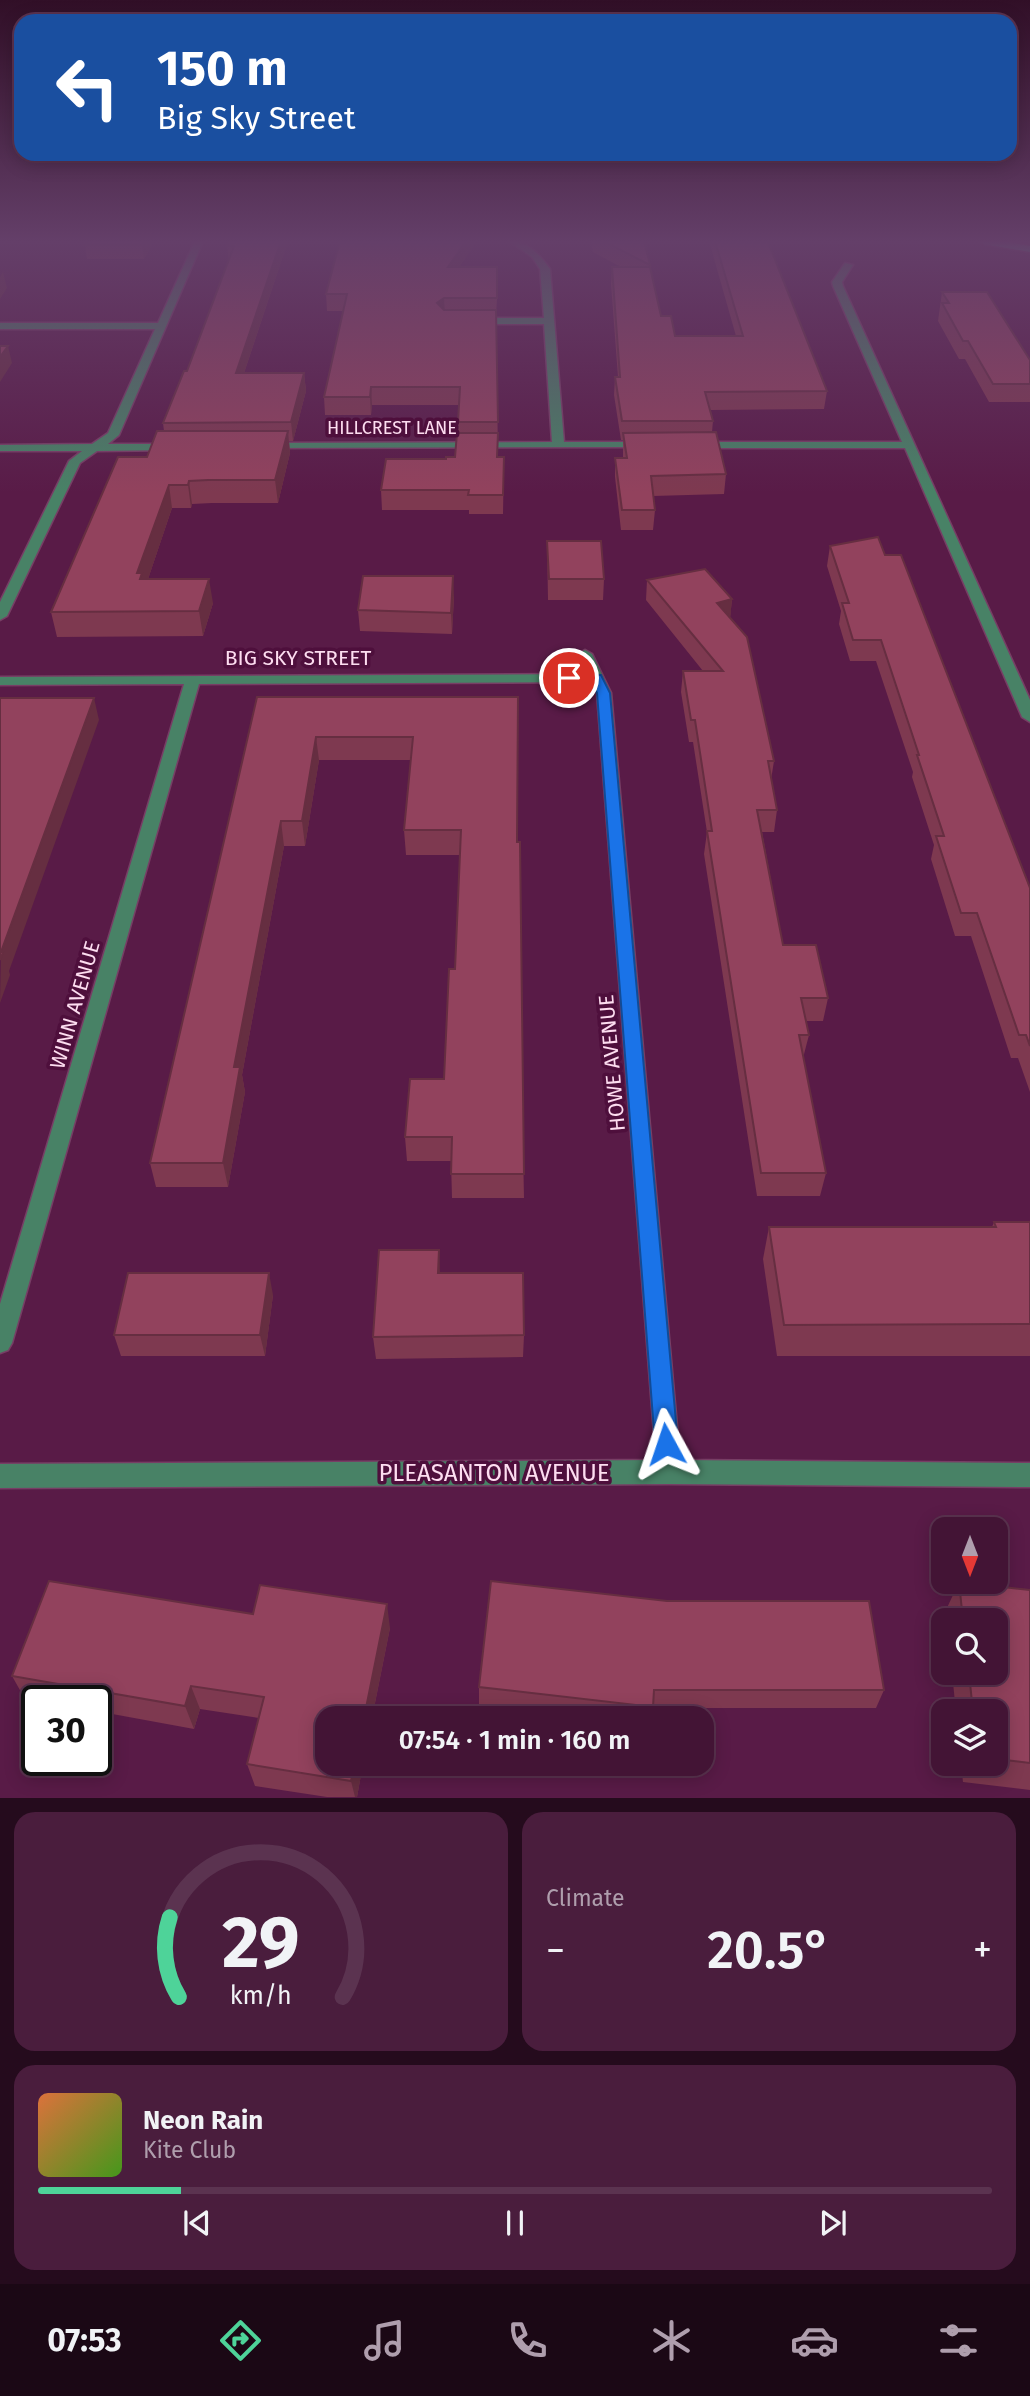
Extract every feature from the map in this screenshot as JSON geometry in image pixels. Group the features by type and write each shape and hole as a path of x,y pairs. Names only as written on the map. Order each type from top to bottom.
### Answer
{"street":[{"path":"548,325 558,445"},
{"path":"856,325 1030,717"},
{"path":"0,326 162,326 113,435 75,461 0,616"},
{"name":"HILLCREST LANE","path":"251,446 653,445"},
{"path":"680,445 909,445"},
{"path":"0,448 183,447"},
{"name":"HOWE AVENUE","path":"585,654 604,693 669,1472"},
{"name":"BIG SKY STREET","path":"0,681 596,678"},
{"name":"WINN AVENUE","path":"0,1343 193,680"},
{"name":"PLEASANTON AVENUE","path":"0,1476 669,1472 1030,1475"}],"building":[{"path":"204,325 252,325 236,373 304,373 291,422 163,423 184,371 187,371"},
{"path":"340,325 496,325 498,422 458,422 460,387 371,387 370,397 324,397"},
{"path":"616,325 673,325 675,336 743,336 740,325 801,325 827,391 705,392 713,421 622,421 615,377 620,377"},
{"path":"954,325 1008,325 1030,360 1030,384 993,384 968,341 963,341"},
{"path":"0,346 8,346 0,357"},
{"path":"157,431 288,431 275,480 208,480 189,481 188,485 169,485 137,573 142,573 140,579 209,579 199,611 51,612 118,457 147,457"},
{"path":"716,432 726,474 651,476 655,510 622,510 615,458 627,458 623,433"},
{"path":"457,433 498,433 497,457 504,457 503,495 468,495 469,490 381,490 386,459 455,457"},
{"path":"878,537 885,555 901,555 1030,888 1030,1046 1026,1035 1019,1035 977,913 961,913 936,836 944,836 881,640 853,640 842,603 849,603 830,546"},
{"path":"547,541 601,541 604,579 549,579"},
{"path":"705,569 732,599 717,603 747,637 774,761 768,761 777,810 757,810 783,945 816,945 828,998 801,998 809,1035 799,1035 826,1173 761,1173 707,831 712,831 695,720 691,720 683,671 723,671 647,580"},
{"path":"363,576 453,576 451,613 358,610"},
{"path":"257,697 518,697 517,842 520,842 524,1174 451,1174 452,1137 405,1137 410,1079 444,1079 449,969 455,969 461,830 404,830 413,737 316,737 302,821 281,821 234,1067 240,1067 223,1163 150,1163"},
{"path":"0,698 94,698 0,960"},
{"path":"994,1222 1030,1222 1030,1324 784,1325 769,1227 996,1227"},
{"path":"379,1250 439,1250 438,1273 523,1273 524,1335 373,1337"},
{"path":"128,1273 269,1273 260,1335 114,1335"},
{"path":"49,1581 253,1614 260,1585 387,1604 366,1706 315,1706 315,1775 247,1764 264,1697 191,1686 185,1706 112,1693 112,1685 64,1685 12,1676"},
{"path":"491,1581 667,1601 869,1601 884,1690 654,1690 653,1706 644,1706 479,1687"},
{"path":"1008,1588 1030,1590 1030,1763 1008,1760 1008,1699 972,1699 970,1685 1008,1685 1008,1608 962,1608 960,1594 1008,1594"},
{"path":"320,1776 352,1776 351,1781"}],"route":[{"path":"569,678 596,678 604,693 666,1444"}]}
